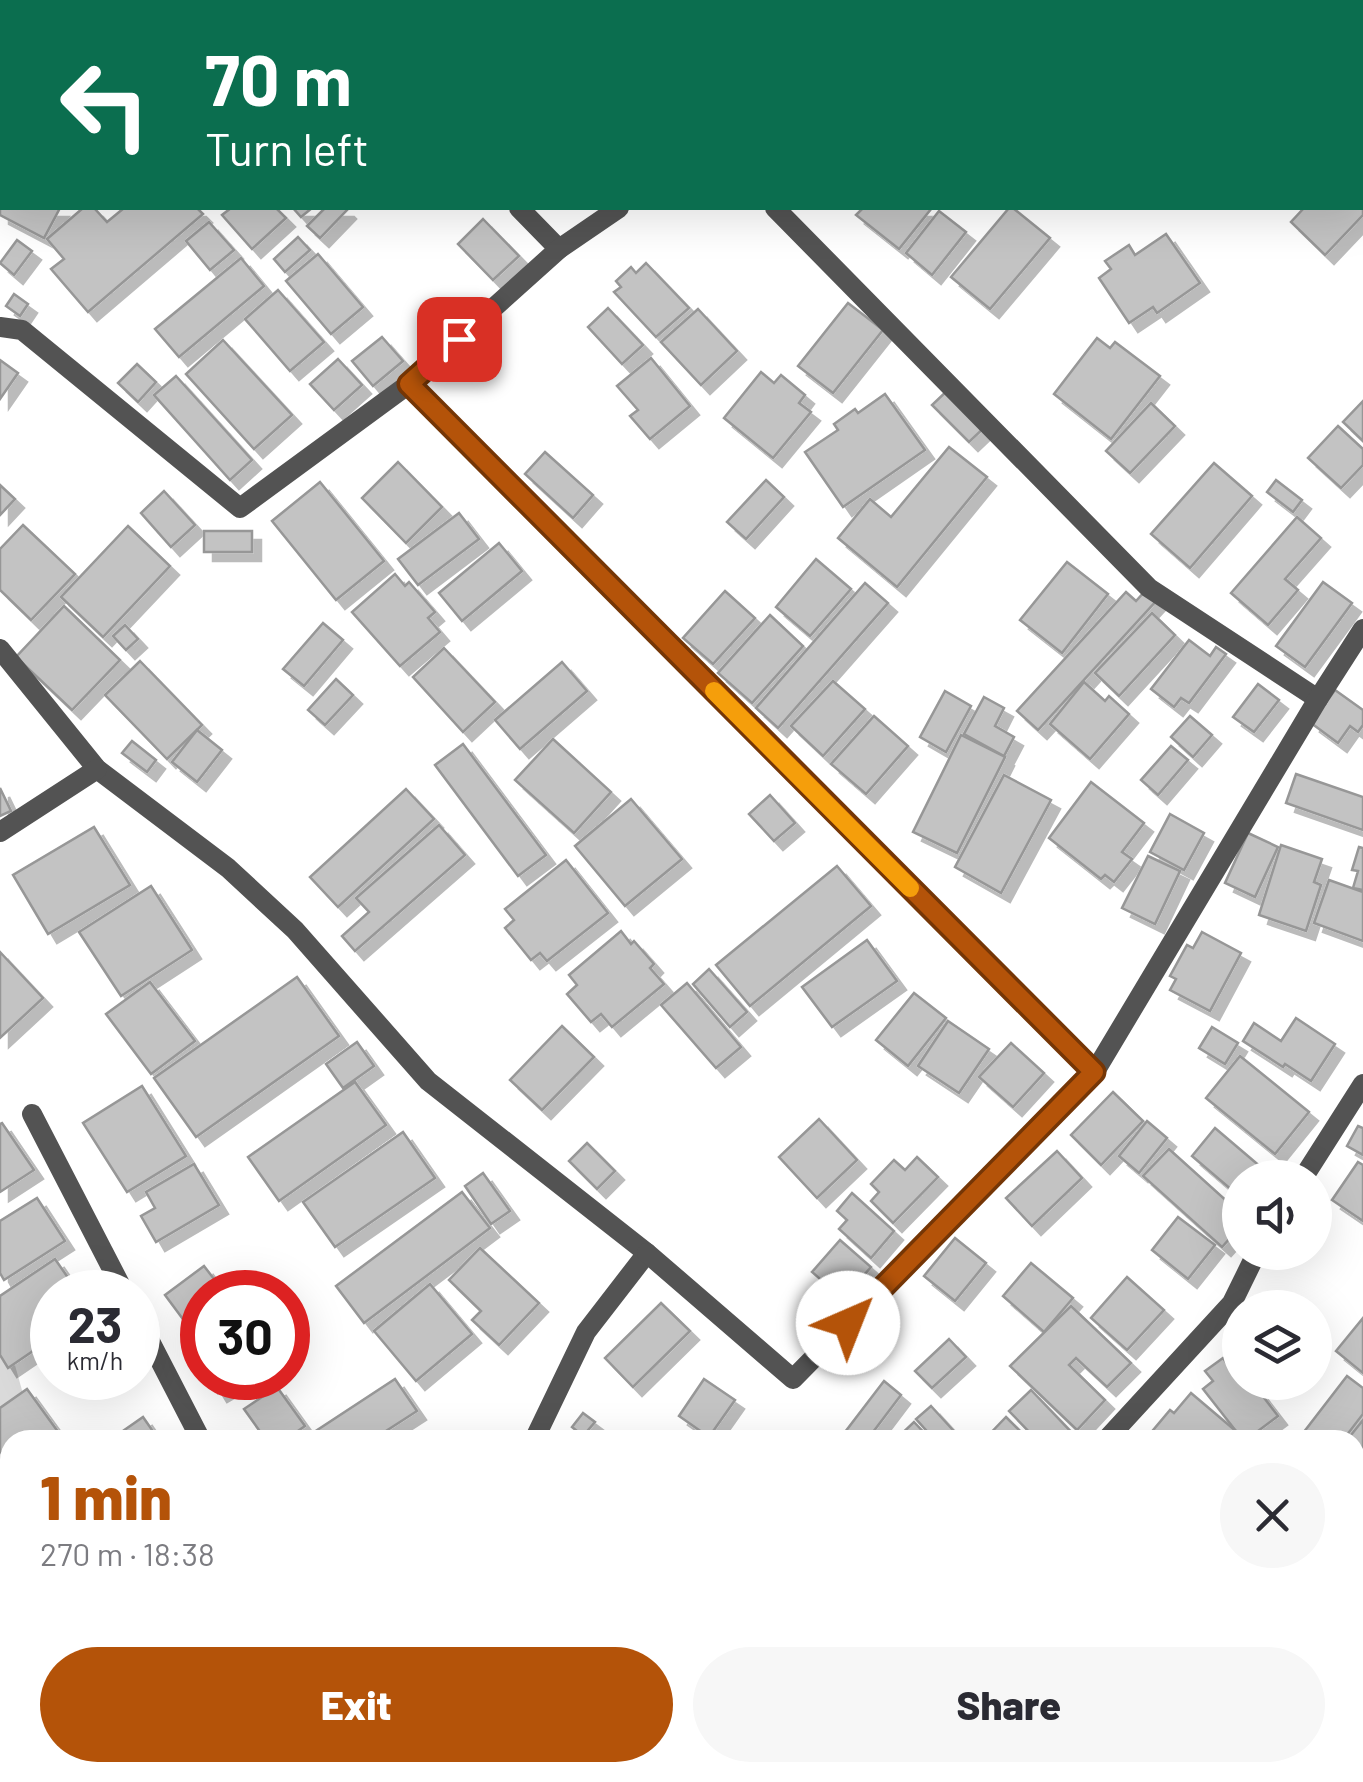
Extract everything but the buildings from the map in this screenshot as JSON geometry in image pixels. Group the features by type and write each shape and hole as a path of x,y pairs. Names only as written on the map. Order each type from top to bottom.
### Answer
{"street":[{"path":"521,210 559,249"},
{"path":"0,327 22,330 240,508 409,384 559,249 615,210"},
{"path":"776,210 1149,588 1318,698"},
{"path":"409,384 1094,1072"},
{"path":"0,649 97,769 228,868 295,930 428,1081 647,1253 793,1379 1094,1072 1363,629"},
{"path":"0,832 97,769"},
{"path":"1315,1160 1363,1084"},
{"path":"32,1114 113,1270"},
{"path":"539,1430 586,1332 647,1253"},
{"path":"1115,1430 1232,1303 1248,1270"},
{"path":"160,1361 196,1430"}],"shaded area":[{"path":"0,1312 33,1430 0,1430"}],"slow traffic":[{"path":"714,691 910,888"}],"route":[{"path":"459,339 409,384 1094,1072 848,1323"}]}
